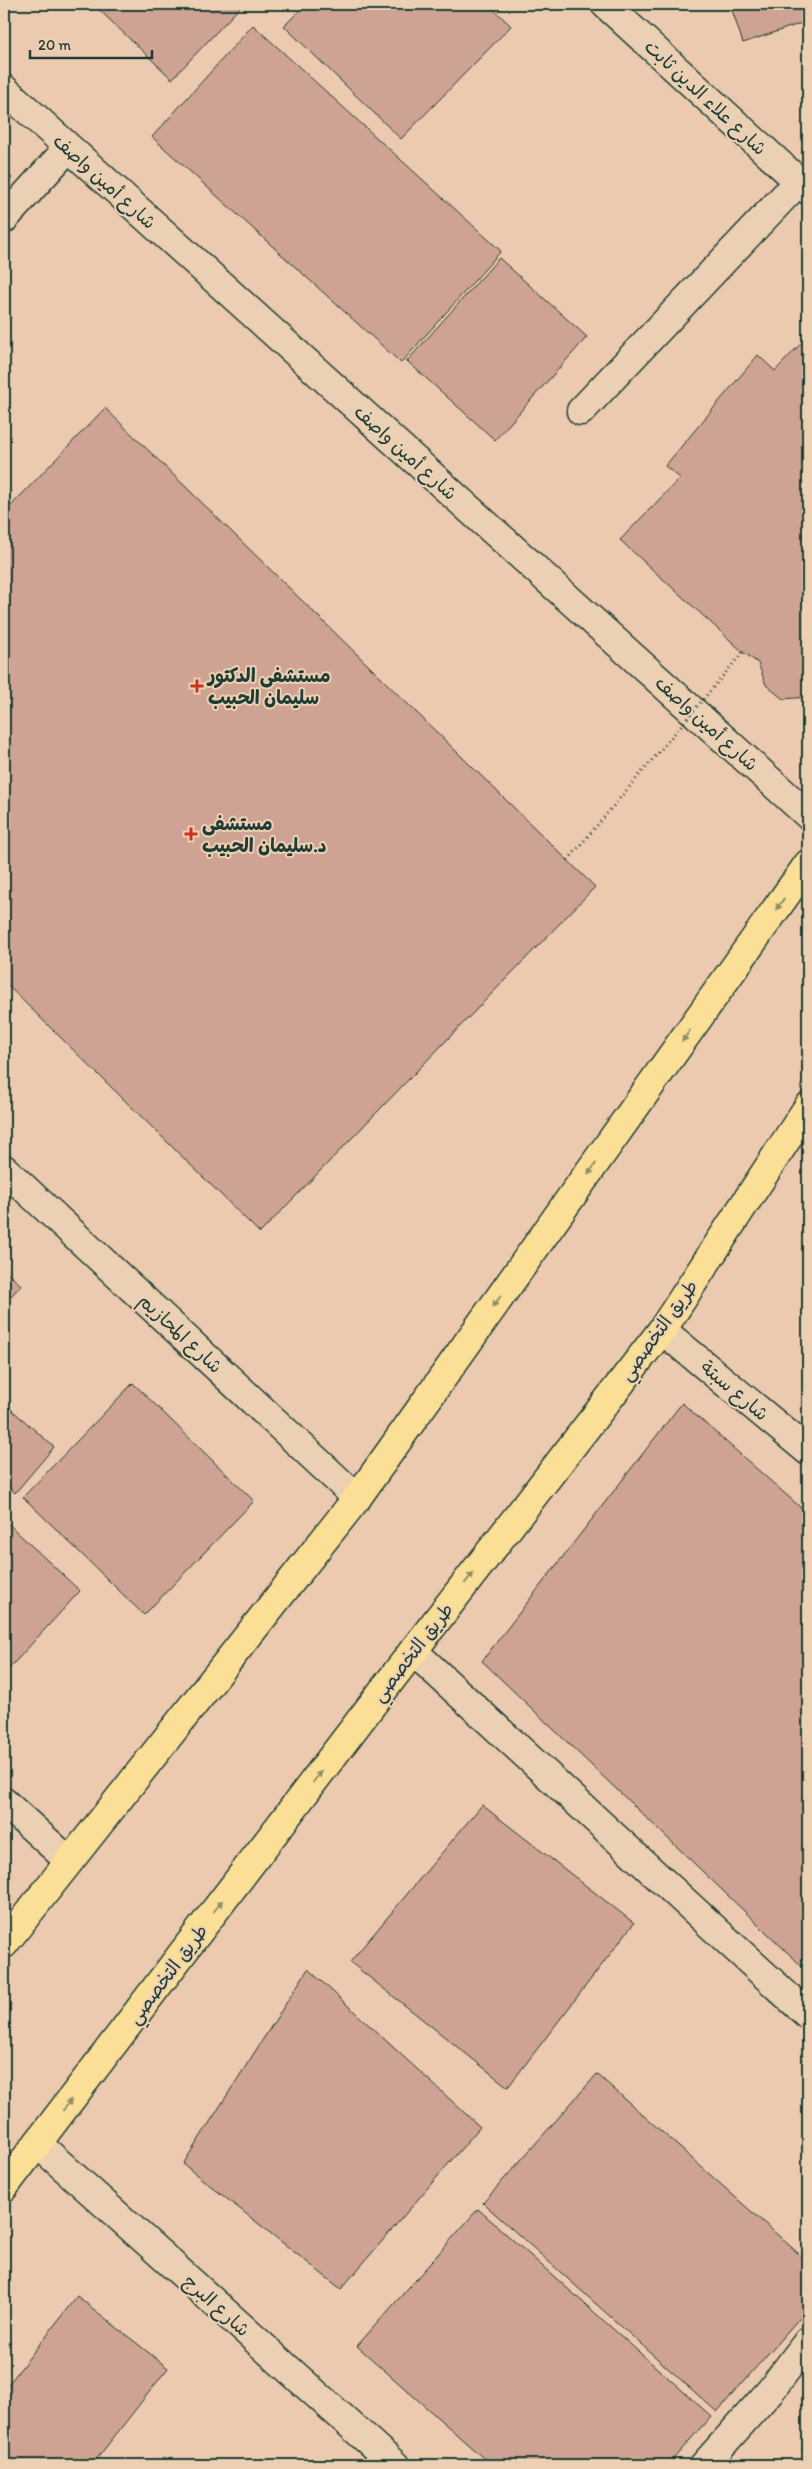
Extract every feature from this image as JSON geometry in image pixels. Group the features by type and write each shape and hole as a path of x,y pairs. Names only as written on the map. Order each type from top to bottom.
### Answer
{"main road":[{"path":"4,1944 357,1498 808,864"},
{"name":"طريق التخصصي","path":"4,2187 413,1651 662,1330 808,1107"}],"street":[{"name":"شارع علاء الدين ثابت","path":"605,4 803,186"},
{"name":"شارع أمين واصف","path":"4,89 808,815"},
{"path":"4,219 68,148"},
{"path":"580,411 803,186"},
{"name":"شارع المحازيم","path":"4,1169 357,1498"},
{"name":"شارع سبتة","path":"662,1330 808,1451"},
{"path":"413,1651 808,2015"},
{"path":"4,1802 69,1861"},
{"name":"شارع البرج","path":"38,2144 395,2465"},
{"path":"704,2465 771,2390 808,2341"}],"path":[{"path":"568,860 743,652"}],"building":[{"path":"93,4 243,4 172,79"},
{"path":"306,4 488,4 511,26 401,139 284,26"},
{"path":"730,4 808,4 808,21 743,43"},
{"path":"253,25 501,251 401,363 152,137"},
{"path":"4,170 12,178 4,187"},
{"path":"499,258 587,337 495,440 407,361"},
{"path":"808,336 808,697 783,699 766,685 758,663 743,652 620,540 680,478 665,466 758,355 775,371"},
{"name":"مستشفى الدكتور سليمان الحبيب","path":"105,408 595,887 260,1233 4,982 4,513"},
{"path":"4,1270 21,1285 4,1304"},
{"path":"133,1383 254,1501 144,1615 23,1497"},
{"path":"4,1403 54,1447 15,1493 4,1483"},
{"path":"682,1403 808,1514 808,1972 482,1661"},
{"path":"4,1520 80,1591 4,1674"},
{"path":"482,1805 634,1923 508,2087 350,1962"},
{"path":"308,1969 480,2127 341,2289 183,2164"},
{"path":"597,2074 808,2262 808,2308 717,2412 483,2203"},
{"path":"478,2209 711,2416 668,2465 491,2465 357,2346"},
{"path":"77,2296 168,2368 92,2465 4,2465 4,2390"},
{"path":"808,2441 808,2455 802,2449"}],"place":[{"name":"مستشفى الدكتور سليمان الحبيب","path":"197,686"},
{"name":"مستشفى د.سليمان الحبيب","path":"191,834"}]}
